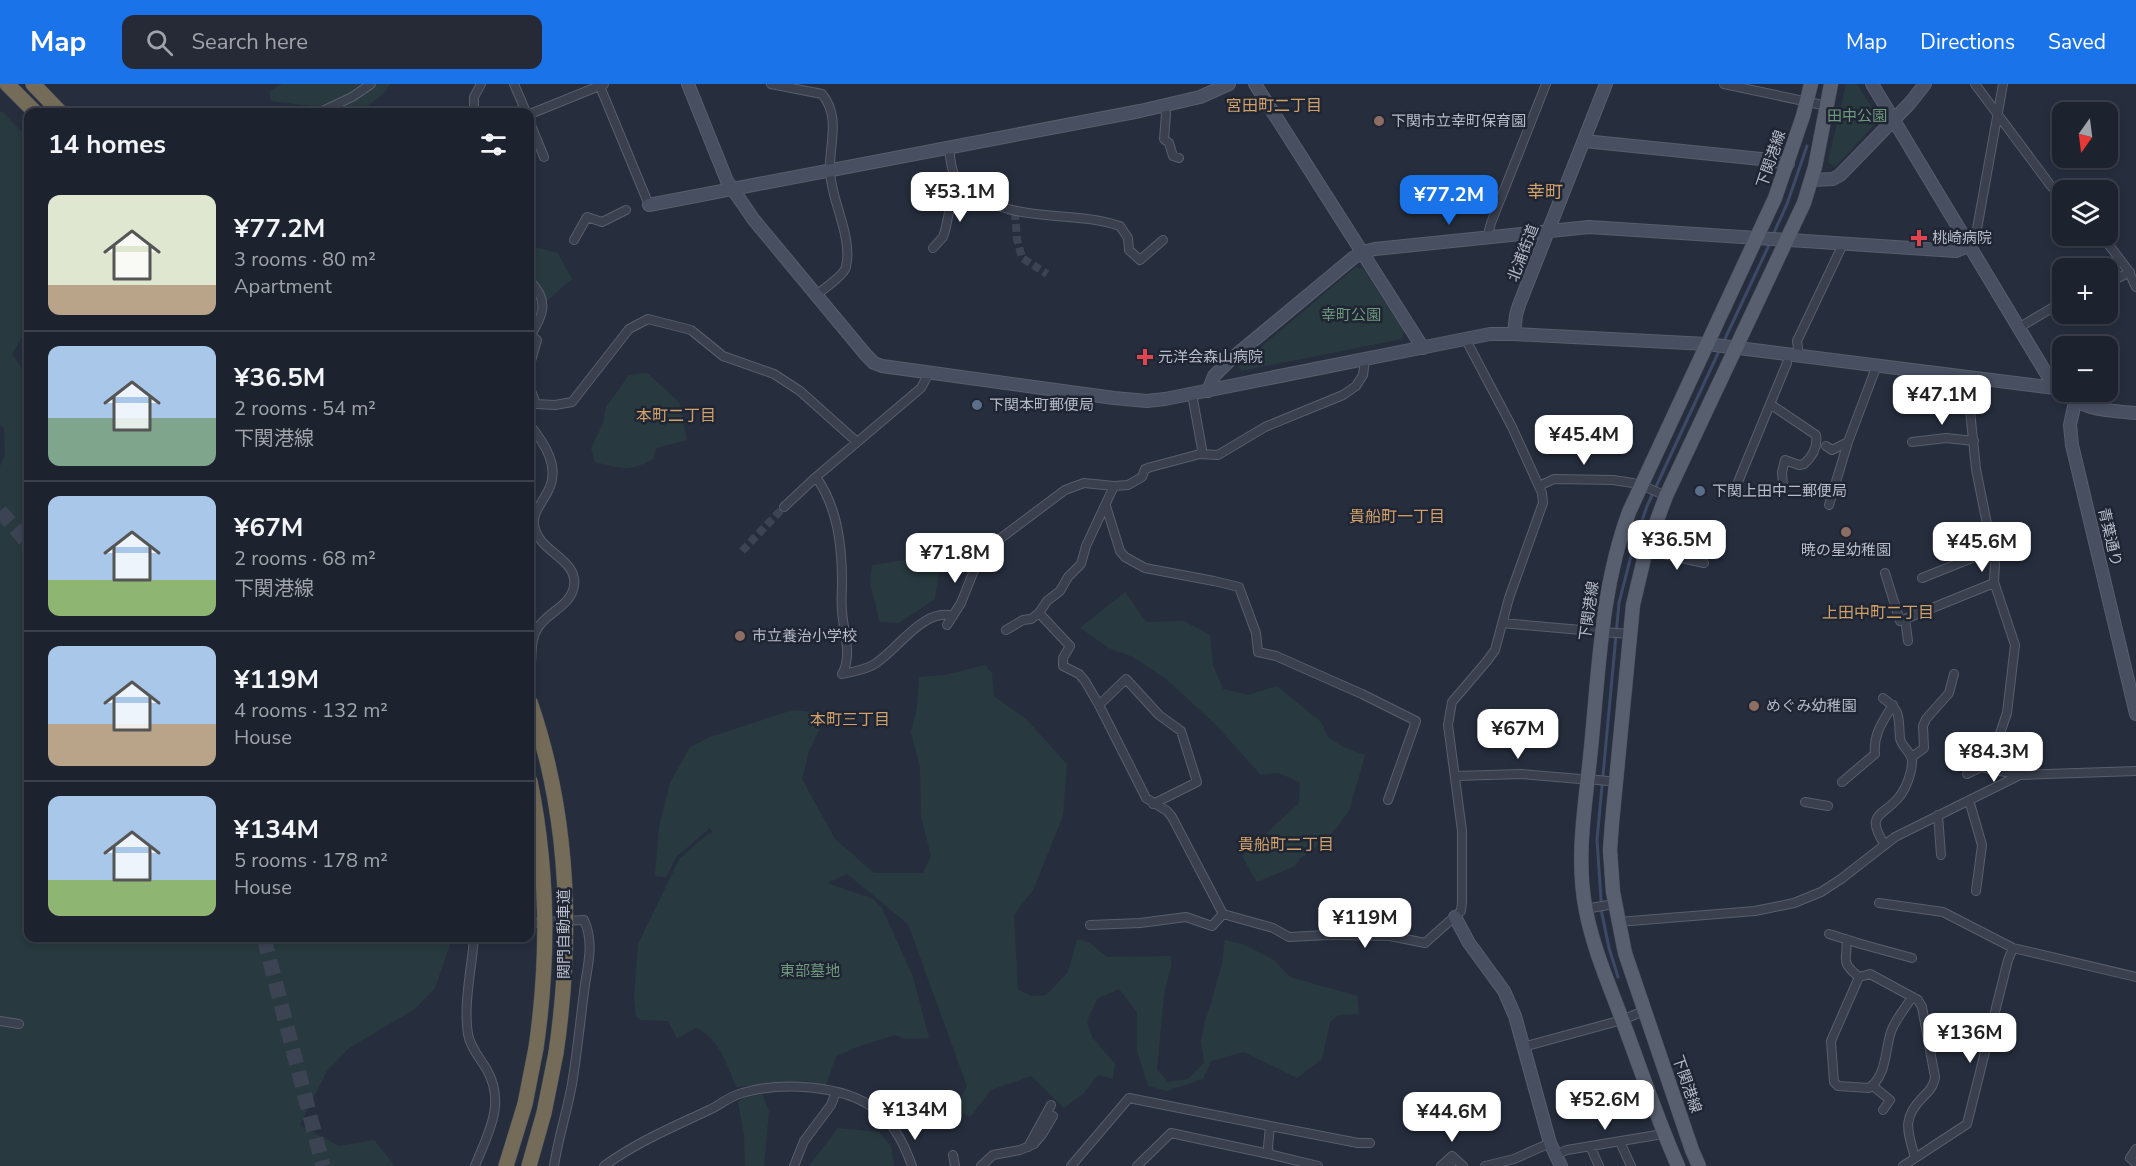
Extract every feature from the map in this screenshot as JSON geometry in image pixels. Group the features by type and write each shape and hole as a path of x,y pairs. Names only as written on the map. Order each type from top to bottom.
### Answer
{"highway":[{"path":"8,84 31,108"},
{"path":"33,84 56,108"},
{"name":"関門自動車道","path":"529,1166 544,1113 556,1053 565,982 566,942 563,860 556,804 548,763 534,716"},
{"name":"関門自動車道","path":"506,1166 525,1104 537,1048 544,980 545,941 541,851 534,806"}],"main road":[{"name":"下関港線","path":"1699,1166 1644,1011 1611,904 1610,850 1614,782 1627,634 1636,588 1663,495 1788,164 1811,84"},
{"name":"下関港線","path":"1678,1166 1663,1134 1622,1020 1600,967 1590,908 1581,875 1582,837 1604,612 1616,552 1629,512 1641,486 1804,203 1812,180 1831,84"}],"street":[{"path":"329,108 371,84"},
{"path":"474,108 474,97 481,84"},
{"path":"514,84 526,108"},
{"path":"687,84 727,181 754,220 874,363 894,368 1130,400 1165,399 1490,334 1514,334 1721,346 2052,387"},
{"path":"771,84 819,92 827,100 832,113 830,171 847,250 846,269 816,295"},
{"path":"534,111 601,85 649,205 1164,106 1200,97 1229,84"},
{"path":"1255,84 1423,348"},
{"path":"1487,238 1546,84"},
{"name":"北浦街道","path":"1514,334 1516,315 1606,84"},
{"path":"1724,84 1827,106"},
{"path":"1872,84 2052,382"},
{"path":"1812,180 1840,175 1925,84"},
{"path":"1976,84 2052,187"},
{"path":"1208,391 1214,376 1230,360 1353,258 1363,252 1376,249 1589,227 1956,251 1970,245 1977,229 2003,84"},
{"path":"1164,106 1166,114 1164,139 1173,156 1179,158"},
{"path":"534,133 544,157"},
{"path":"1584,141 1771,160 1788,164"},
{"path":"933,248 943,237 956,180 949,148"},
{"path":"956,180 973,194 1004,209 1093,220 1120,226 1128,238 1129,250 1140,260 1163,240"},
{"path":"574,240 587,217 602,222 626,210"},
{"path":"1798,356 1797,342 1843,244"},
{"path":"2111,246 2130,272 2136,286"},
{"path":"2118,278 2130,272"},
{"path":"534,285 540,291 543,302 534,328"},
{"path":"2020,327 2052,308"},
{"path":"534,399 536,404 555,405 572,402 629,329 648,319 691,330 723,356 774,374 800,391 857,442"},
{"path":"1039,613 1070,646 1063,658 1063,666 1079,674 1100,705 1146,798 1167,811 1172,817 1223,914 1273,928 1289,937 1355,935 1399,937 1425,943 1461,911 1462,831 1448,725 1452,702 1490,658 1494,650 1543,503 1539,486 1512,427 1466,340"},
{"path":"947,625 961,603 981,554 1065,490 1084,483 1128,485 1139,480 1145,469 1200,454 1218,455 1265,427 1343,395 1356,386 1364,375 1365,360"},
{"path":"1738,482 1787,363"},
{"path":"1829,505 1848,442 1877,365"},
{"path":"784,507 921,388 928,373"},
{"path":"1969,376 1968,391 1979,490 1995,564 1994,583 2013,638 2015,652 2007,713 1988,768"},
{"path":"1192,394 1202,449 1200,454"},
{"path":"2075,402 2100,410 2136,413"},
{"name":"青葉通り","path":"2075,402 2071,415 2071,437 2136,714"},
{"path":"1770,404 1816,435 1817,438 1817,447 1804,464 1799,465 1785,460 1782,471 1783,486"},
{"path":"534,430 548,452 552,468 551,482 535,513 534,526 543,544 570,567 575,581 568,599 545,620 534,636"},
{"path":"1912,442 1946,438 1974,441"},
{"path":"1826,446 1832,450 1848,442"},
{"path":"816,477 830,499 841,548 841,607 847,641 846,666 842,674 871,667 928,619 945,614 953,616"},
{"path":"1539,486 1554,479 1613,480 1641,486 1663,495"},
{"path":"1006,630 1039,613 1047,601 1060,591 1064,581 1081,564 1097,521 1114,486"},
{"path":"1106,506 1120,551 1138,565 1239,587 1256,633 1258,652 1276,656 1416,721 1388,800"},
{"path":"1922,578 1992,550"},
{"path":"1655,552 1704,563"},
{"path":"1885,573 1900,621 1994,583"},
{"path":"1905,619 1908,641"},
{"path":"1502,623 1627,634"},
{"path":"1912,757 1924,748 1923,726 1926,719 1949,693 1954,674"},
{"path":"1100,705 1126,679 1160,715 1183,734 1197,782 1153,804"},
{"path":"1883,698 1893,705 1899,714 1901,743 1912,757 1912,764 1900,795 1882,811 1878,818 1876,828 1885,845"},
{"path":"1842,782 1875,754 1874,744 1877,733 1893,705"},
{"path":"1966,774 1981,767 2020,775 2136,771"},
{"path":"1456,776 1521,774 1614,782"},
{"path":"1618,922 1755,912 1780,907 1821,892 1885,845 1938,815 2020,775"},
{"path":"1969,800 1982,845 1976,891"},
{"path":"1805,802 1828,806"},
{"path":"1938,815 1941,855"},
{"path":"1880,903 1942,912 2013,948 2136,977"},
{"path":"1325,911 1339,904 1354,929 1355,935"},
{"path":"1590,908 1611,904"},
{"path":"1090,925 1140,923 1186,917 1212,926 1223,914"},
{"path":"1455,916 1469,943 1504,991 1515,1016 1555,1154"},
{"path":"534,923 584,920 590,938 580,1035 554,1166"},
{"path":"1829,933 1912,958"},
{"path":"1846,939 1846,965 1859,977"},
{"path":"474,942 468,1000 468,1036 493,1084 497,1100 476,1166"},
{"path":"1903,1166 1967,1124 2008,960 2013,948"},
{"path":"1859,977 1870,974 1918,1000 1925,1014 1935,1077 1934,1084 1910,1112 1908,1118 1908,1130 1915,1158"},
{"path":"1859,977 1831,1041 1833,1082 1838,1086 1861,1089 1873,1086 1883,1068 1890,1034 1912,997"},
{"path":"1523,1047 1622,1020 1644,1011"},
{"path":"0,1021 20,1024"},
{"path":"604,1166 652,1136 743,1092 799,1086 836,1092 865,1102 893,1127 912,1166"},
{"path":"1873,1086 1890,1100 1883,1110"},
{"path":"794,1166 804,1141 831,1105 836,1092"},
{"path":"1071,1166 1129,1098 1358,1143 1370,1143"},
{"path":"1028,1147 1052,1105"},
{"path":"981,1166 993,1155 1028,1147 1038,1142 1053,1116"},
{"path":"1269,1154 1270,1126"},
{"path":"1137,1166 1171,1133 1318,1166"},
{"path":"1485,1166 1663,1134"},
{"path":"1620,1142 1631,1166"},
{"path":"1590,1146 1599,1166"},
{"path":"2136,1149 2130,1158 2136,1163"},
{"path":"952,1155 955,1166"},
{"path":"1441,1166 1452,1156 1463,1166"}],"green space":[{"path":"282,84 390,84 385,92 365,108 328,108 271,101 269,91"},
{"name":"田中公園","path":"1846,84 1857,84 1877,116 1876,123 1835,167 1828,162"},
{"path":"2,111 24,135 24,334 12,354 24,371 24,942 451,942 435,988 415,1009 349,1048 327,1071 300,1125 339,1146 374,1140 395,1166 0,1166 0,466 5,455 4,428 0,425 0,112"},
{"path":"534,247 558,253 572,279 534,312"},
{"name":"幸町公園","path":"1356,267 1363,269 1404,331 1402,339 1241,371 1238,366"},
{"path":"647,373 679,402 687,440 656,448 653,459 631,468 595,462 591,448 603,423 606,407 629,375"},
{"path":"908,545 922,549 940,563 935,599 899,623 880,622 870,583 872,565 906,560"},
{"path":"1125,592 1146,622 1184,621 1210,635 1213,665 1223,689 1248,695 1277,686 1321,722 1328,737 1343,747 1365,755 1349,811 1329,837 1300,859 1295,866 1257,882 1242,856 1299,803 1300,782 1278,773 1261,775 1215,724 1165,678 1133,657 1109,648 1080,628"},
{"name":"東部墓地","path":"985,665 992,673 994,696 1026,719 1067,764 1063,816 1033,890 1014,915 1018,990 1032,996 1046,995 1068,972 1077,939 1090,943 1107,957 1171,956 1164,995 1157,1069 1168,1082 1188,1079 1204,1063 1201,1041 1222,963 1225,940 1245,945 1274,960 1290,977 1357,996 1359,1014 1338,1015 1330,1022 1322,1059 1297,1078 1244,1052 1211,1061 1203,1079 1167,1091 1148,1086 1137,1051 1137,1012 1119,989 1097,999 1087,1021 1092,1037 1115,1064 1113,1079 1098,1075 1084,1093 1064,1108 1031,1076 991,1090 970,1117 955,1109 967,1086 908,924 847,874 827,883 873,899 882,908 913,977 929,1038 907,1039 895,1035 836,1056 826,1085 806,1081 736,1087 721,1053 711,1038 704,1033 696,1028 677,1038 668,1021 641,1020 636,1017 634,998 638,944 680,858 708,834 713,833 710,828 677,856 666,877 655,876 659,827 670,783 690,747 710,737 793,710 823,713 821,726 809,751 802,779 835,839 874,873 923,873 931,856 921,816 920,766 911,733 917,708 919,677 945,675"},
{"path":"762,1094 769,1111 764,1166 745,1166 744,1135 738,1102 744,1098"},
{"path":"838,1128 879,1132 891,1146 894,1166 809,1166"}],"waterway":[{"path":"1772,237 1787,204 1807,146"},
{"path":"1723,343 1770,243"},
{"path":"1618,977 1602,914 1597,840 1619,603 1634,544 1647,506 1720,349"}],"tunnel":[{"path":"1015,212 1017,239 1022,258 1047,274"},
{"path":"742,551 784,507"},
{"path":"0,511 24,538"},
{"path":"265,942 323,1166"}],"place":[{"name":"下関市立幸町保育園","path":"1379,121"},
{"name":"桃崎病院","path":"1919,238"},
{"name":"元洋会森山病院","path":"1145,357"},
{"name":"下関本町郵便局","path":"977,405"},
{"name":"下関上田中二郵便局","path":"1700,491"},
{"name":"暁の星幼稚園","path":"1846,532"},
{"name":"市立養治小学校","path":"740,636"},
{"name":"めぐみ幼稚園","path":"1754,706"}],"district":[{"name":"宮田町二丁目","path":"1274,105"},
{"name":"幸町","path":"1545,192"},
{"name":"本町二丁目","path":"676,415"},
{"name":"貴船町一丁目","path":"1397,516"},
{"name":"上田中町二丁目","path":"1878,612"},
{"name":"本町三丁目","path":"850,719"},
{"name":"貴船町二丁目","path":"1286,844"}]}
